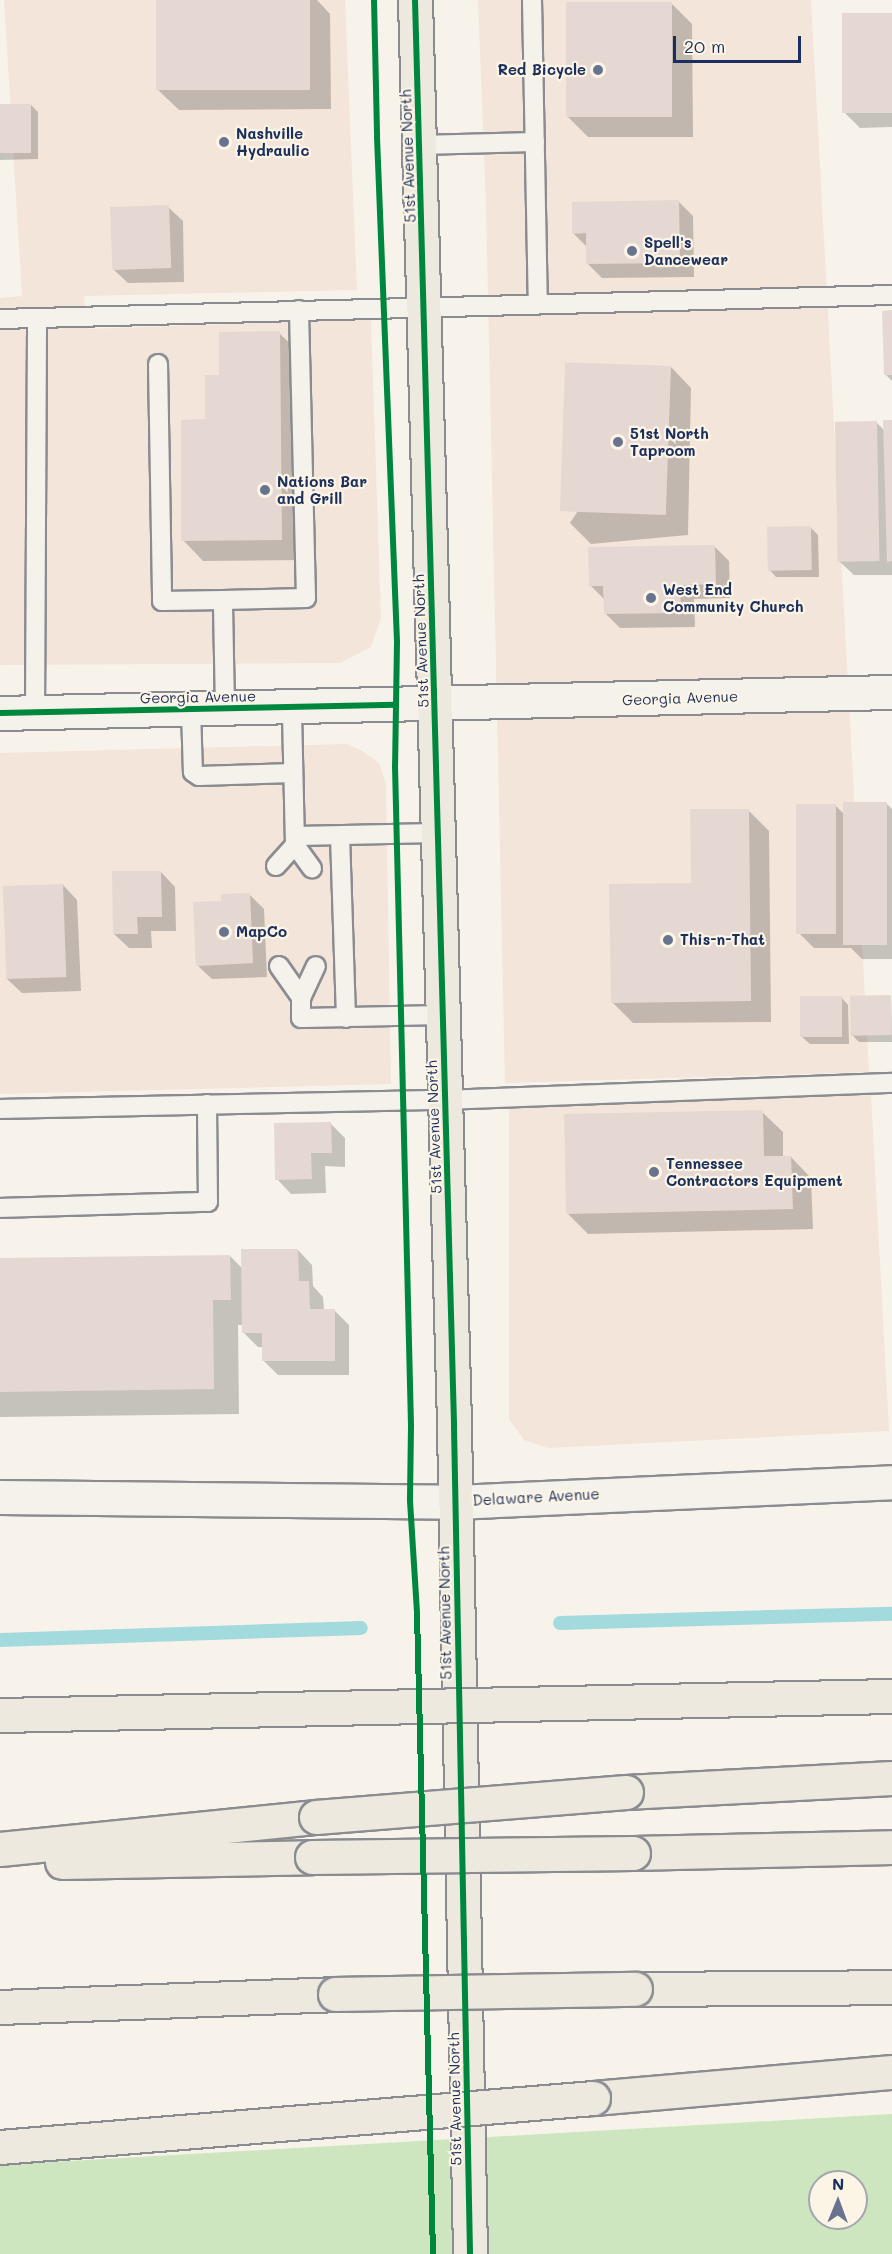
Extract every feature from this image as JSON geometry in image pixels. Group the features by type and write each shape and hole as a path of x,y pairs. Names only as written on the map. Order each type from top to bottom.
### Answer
{"main road":[{"name":"51st Avenue North","path":"415,0 446,1100 470,2254"},
{"path":"0,1715 892,1696"},
{"path":"0,1849 316,1817 626,1792 892,1778"},
{"path":"0,1864 892,1847"},
{"path":"0,2007 335,1994 892,1987"},
{"path":"0,2147 892,2072"}],"street":[{"name":"Georgia Avenue","path":"0,713 292,708 892,692"},
{"name":"Delaware Avenue","path":"0,1497 455,1502 892,1482"}],"lane":[{"path":"532,0 538,303"},
{"path":"419,145 535,142"},
{"path":"0,319 892,295"},
{"path":"158,364 162,601 306,598 299,310"},
{"path":"35,712 38,318"},
{"path":"223,600 225,709"},
{"path":"292,708 295,841 312,868"},
{"path":"191,710 193,772 199,776 293,773"},
{"path":"276,866 295,841 340,836 437,833"},
{"path":"340,836 346,1018"},
{"path":"279,966 301,998"},
{"path":"316,966 301,998 301,1018 443,1015"},
{"path":"0,1109 446,1100 892,1083"},
{"path":"0,1208 208,1202 207,1104"}],"shaded area":[{"path":"4,0 345,0 357,290 84,296 87,329 371,319 381,618 371,647 340,663 0,665 0,298 22,296"},
{"path":"478,0 811,0 869,1072 505,1083 486,205"},
{"path":"347,744 364,752 379,763 386,783 391,1084 0,1094 0,753"},
{"path":"871,1095 889,1431 548,1448 524,1440 509,1419 509,1106"}],"green space":[{"path":"892,2114 892,2254 0,2254 0,2165"}],"building":[{"path":"156,0 310,0 310,90 156,90"},
{"path":"566,2 672,2 672,117 566,117"},
{"path":"842,13 892,13 892,113 842,113"},
{"path":"0,104 31,104 31,153 0,153"},
{"path":"679,200 680,263 586,264 586,233 572,234 572,202"},
{"path":"169,205 171,268 112,270 110,207"},
{"path":"892,310 892,375 884,375 882,311"},
{"path":"280,331 282,540 181,541 181,420 205,419 205,375 219,375 219,332"},
{"name":"51st North Taproom","path":"565,362 671,366 666,515 560,511"},
{"path":"883,420 892,420 892,561 887,562"},
{"path":"877,421 879,561 837,562 835,422"},
{"path":"811,526 812,570 768,571 767,527"},
{"path":"715,545 716,584 680,585 681,613 604,614 603,586 589,586 588,547"},
{"path":"843,802 887,802 887,945 843,945"},
{"path":"796,804 836,804 836,934 796,934"},
{"path":"690,809 749,809 751,1001 611,1003 609,884 691,883"},
{"path":"112,871 161,871 162,917 137,917 138,934 113,934"},
{"path":"63,884 66,977 6,979 3,886"},
{"path":"250,893 253,963 196,966 193,902 221,901 221,894"},
{"path":"891,995 892,1035 851,1036 850,996"},
{"path":"800,996 842,996 842,1037 800,1037"},
{"path":"763,1110 764,1156 791,1156 793,1209 566,1214 564,1114"},
{"path":"331,1122 332,1153 311,1153 312,1179 275,1180 274,1123"},
{"path":"241,1249 298,1249 299,1281 309,1281 310,1309 335,1309 335,1361 262,1361 262,1333 242,1333"},
{"path":"230,1255 231,1300 213,1300 214,1389 0,1392 0,1258"}],"waterway":[{"path":"560,1623 892,1614"},
{"path":"0,1640 361,1628"}],"cycle path":[{"path":"374,0 377,137 397,642 395,766 411,1426 410,1501 417,1613 433,2254"},
{"path":"415,0 454,1427 470,2254"},
{"path":"0,713 396,705"}],"place":[{"name":"Red Bicycle","path":"598,70"},
{"name":"Nashville Hydraulic","path":"224,142"},
{"name":"Spell's Dancewear","path":"632,251"},
{"name":"51st North Taproom","path":"618,442"},
{"name":"Nations Bar and Grill","path":"265,490"},
{"name":"West End Community Church","path":"651,598"},
{"name":"MapCo","path":"224,932"},
{"name":"This-n-That","path":"668,940"},
{"name":"Tennessee Contractors Equipment","path":"654,1172"}]}
